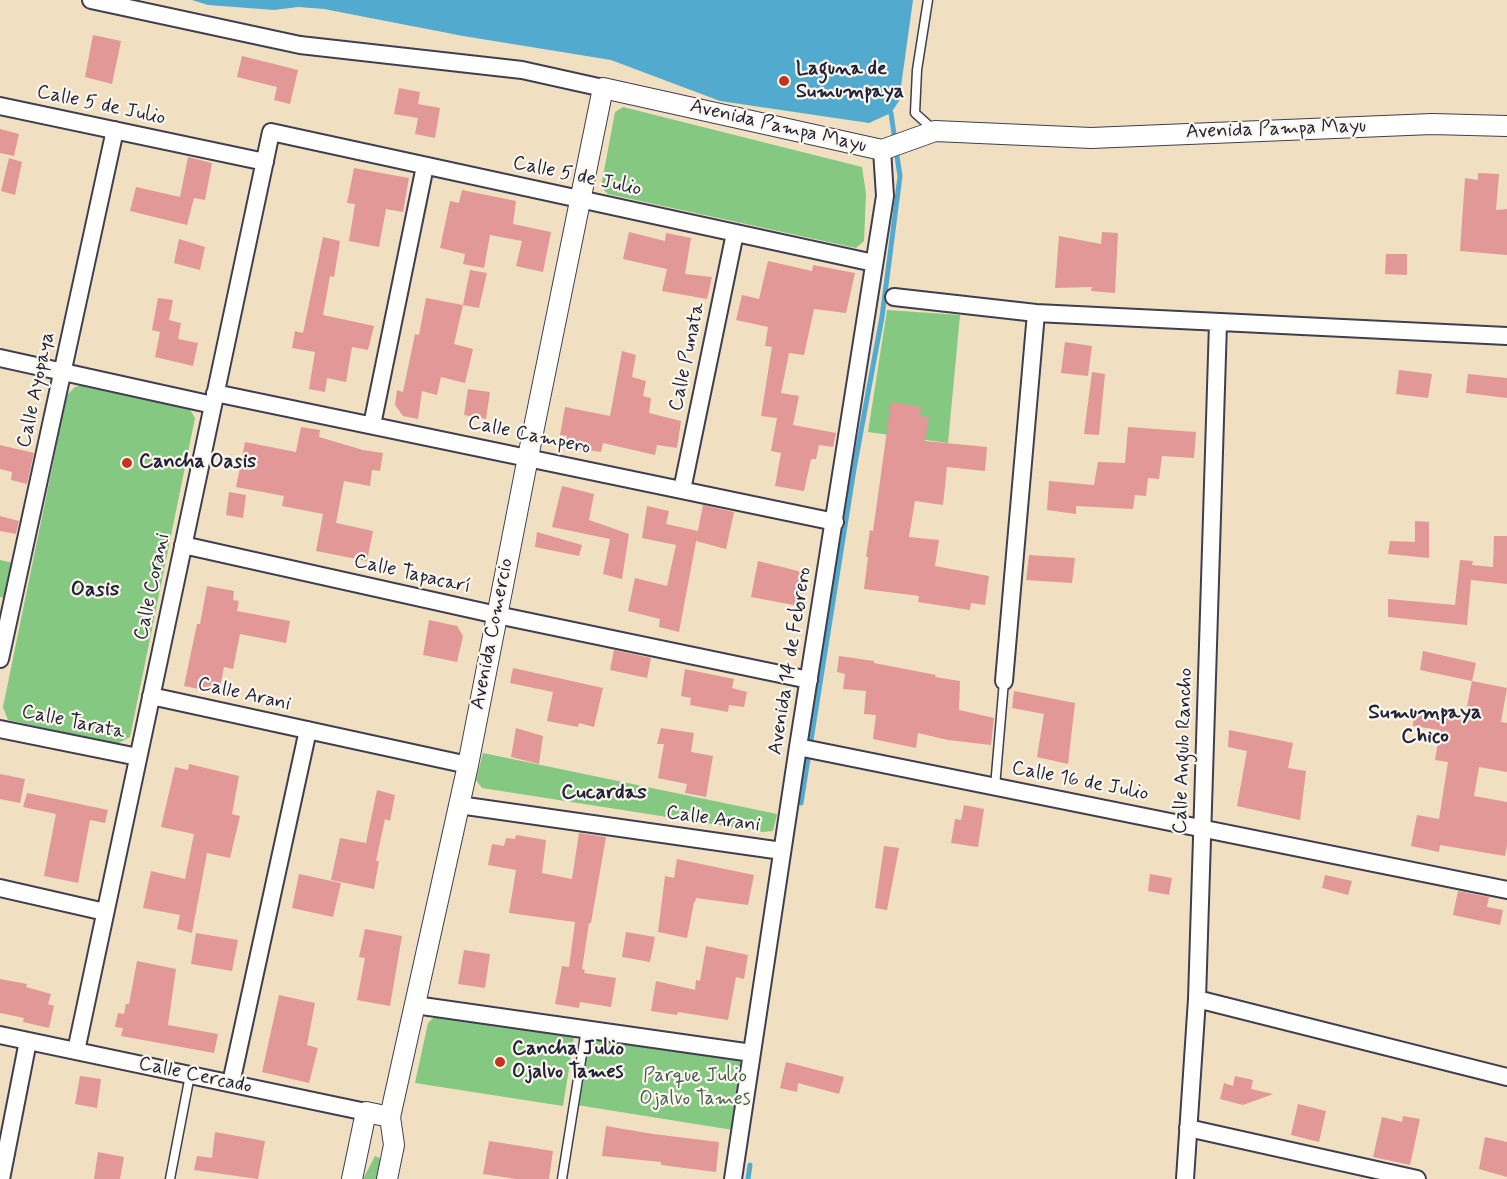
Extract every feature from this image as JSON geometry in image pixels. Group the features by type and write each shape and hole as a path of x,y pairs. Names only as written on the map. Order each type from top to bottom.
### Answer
{"street":[{"name":"Avenida Pampa Mayu","path":"91,0 300,45 522,70 882,150 935,131 1091,138 1432,123 1507,126"},
{"name":"Avenida Comercio","path":"387,1179 394,1145 390,1117 468,765 603,88"},
{"name":"Calle 5 de Julio","path":"0,106 265,162"},
{"name":"Calle Ayopaya","path":"0,659 115,130"},
{"name":"Calle 5 de Julio","path":"271,132 874,263"},
{"name":"Calle Corani","path":"76,1051 271,132"},
{"name":"Avenida 14 de Febrero","path":"733,1179 885,196 882,150"},
{"path":"372,425 425,166"},
{"name":"Calle Punata","path":"682,490 735,233"},
{"path":"894,297 1036,313 1507,336"},
{"path":"1004,681 1036,313"},
{"name":"Calle Angulo Rancho","path":"1185,1179 1197,999 1218,323"},
{"name":"Calle Campero","path":"0,358 62,372 372,425 835,522"},
{"name":"Calle Tapacarí","path":"183,545 497,615 809,680"},
{"name":"Calle Arani","path":"151,696 468,765"},
{"name":"Calle Tarata","path":"0,729 138,758"},
{"path":"231,1083 308,730"},
{"name":"Calle 16 de Julio","path":"801,748 1507,890"},
{"name":"Calle Arani","path":"459,805 782,851"},
{"path":"0,888 105,912"},
{"path":"1197,999 1507,1077"},
{"path":"415,1005 752,1053"},
{"name":"Calle Cercado","path":"0,1035 390,1117"},
{"path":"1,1179 28,1041"},
{"path":"352,1179 366,1112"},
{"path":"1188,1128 1417,1179"}],"lane":[{"path":"927,0 917,70 915,113 935,131"},
{"path":"995,787 1004,681"},
{"path":"562,1179 586,1029"},
{"path":"171,1179 190,1075"}],"green space":[{"path":"623,107 862,167 866,194 864,241 856,248 608,194 601,187 615,112"},
{"path":"887,310 960,315 948,443 868,432"},
{"path":"85,384 189,408 195,418 130,737 117,744 8,720 3,707 67,395 75,387"},
{"path":"0,560 13,563 5,598 0,597"},
{"path":"483,753 777,814 773,831 763,832 482,788 476,780"},
{"name":"Cancha Julio Ojalvo Tames","path":"434,1017 574,1037 563,1106 415,1083 428,1023"},
{"name":"Parque Julio Ojalvo Tames","path":"594,1040 743,1061 733,1130 577,1105 586,1047"},
{"path":"375,1156 384,1160 380,1179 363,1179"}],"water":[{"name":"Laguna de Sumumpaya","path":"192,0 913,0 899,101 891,113 869,123 720,101 611,60 463,36 324,9 298,7 274,10 208,5"}],"building":[{"path":"93,35 121,41 112,84 85,77"},
{"path":"242,56 298,70 290,104 274,100 277,87 237,77"},
{"path":"399,88 420,92 418,104 440,108 435,138 415,134 418,118 394,114"},
{"path":"0,129 19,134 14,156 0,153"},
{"path":"188,157 212,163 205,200 194,198 187,225 130,211 136,187 180,197"},
{"path":"9,158 22,162 15,195 1,191"},
{"path":"354,168 409,178 403,212 386,209 379,247 349,241 355,204 347,203"},
{"path":"1478,173 1499,174 1496,210 1507,209 1507,255 1460,251 1465,178 1478,180"},
{"path":"462,190 516,201 513,224 551,232 543,272 516,266 522,241 490,235 484,268 463,264 465,254 440,248 450,201 459,203"},
{"path":"629,232 665,241 666,233 691,238 685,274 712,277 707,299 662,291 667,269 623,259"},
{"path":"1102,232 1118,233 1115,293 1091,291 1092,287 1055,288 1059,236 1101,244"},
{"path":"323,237 340,241 334,277 330,276 323,315 374,326 368,350 352,347 346,382 327,378 325,392 309,389 315,352 292,348 295,331 303,333"},
{"path":"179,239 205,247 200,270 174,263"},
{"path":"1386,254 1407,254 1407,275 1385,274"},
{"path":"768,261 812,271 813,265 855,273 846,313 814,309 804,355 789,353 781,393 799,396 793,425 836,433 833,447 819,445 816,459 811,459 804,491 775,486 781,453 771,451 777,418 761,416 772,347 765,346 768,327 736,320 742,295 759,299"},
{"path":"470,270 487,273 479,308 463,305"},
{"path":"158,298 173,300 169,320 181,323 178,339 198,343 193,366 155,357 160,332 152,330"},
{"path":"426,298 463,305 454,344 473,349 465,383 441,377 437,395 422,391 418,419 403,416 395,405 397,390 403,392 415,334 419,335"},
{"path":"1065,342 1092,346 1088,376 1061,373"},
{"path":"622,351 636,355 632,377 646,381 643,396 651,398 649,413 681,421 677,448 657,445 655,455 603,443 601,452 565,447 567,436 560,435 565,407 610,416"},
{"path":"1399,370 1432,374 1428,398 1396,394"},
{"path":"1092,372 1105,374 1099,435 1084,434"},
{"path":"1468,374 1507,378 1507,398 1466,393"},
{"path":"468,389 490,392 486,419 464,415"},
{"path":"891,402 921,407 920,416 929,417 925,441 987,447 985,471 947,467 943,505 915,501 909,537 939,540 935,566 989,576 985,605 971,603 970,610 918,602 919,596 864,589 868,557 866,557 870,530 873,531"},
{"path":"301,427 320,430 319,437 363,450 383,453 380,471 372,470 370,486 344,481 336,523 373,531 367,561 316,551 323,514 282,506 284,496 236,487 245,442 296,452"},
{"path":"1128,427 1196,432 1194,458 1162,456 1159,479 1148,478 1146,496 1135,495 1133,509 1076,506 1076,514 1047,510 1049,481 1094,485 1098,462 1125,463"},
{"path":"0,445 34,453 27,484 11,480 12,472 0,469"},
{"path":"562,486 594,494 589,520 629,534 622,579 603,574 610,539 552,527"},
{"path":"229,492 246,495 243,518 226,515"},
{"path":"703,505 734,512 726,549 696,541"},
{"path":"647,506 669,511 666,524 698,531 679,632 659,627 660,619 628,611 635,578 667,586 676,545 642,538"},
{"path":"0,516 19,521 16,534 0,531"},
{"path":"1415,521 1429,522 1429,558 1388,554 1390,541 1415,542"},
{"path":"537,532 582,545 579,556 535,547"},
{"path":"1494,536 1507,536 1507,584 1471,580 1467,625 1388,617 1388,599 1455,605 1460,560 1473,561 1472,565 1493,567"},
{"path":"1029,555 1075,558 1072,583 1026,580"},
{"path":"758,561 806,573 799,606 751,597"},
{"path":"207,586 234,591 233,600 239,601 237,611 290,621 286,643 240,634 233,669 224,667 219,693 184,686"},
{"path":"429,620 457,626 463,636 457,662 423,655"},
{"path":"614,650 651,658 647,678 610,670"},
{"path":"1423,651 1476,663 1472,681 1420,670"},
{"path":"839,656 874,661 874,663 960,681 959,710 994,718 991,745 948,740 918,733 916,748 873,739 876,715 864,714 866,691 843,689 845,674 837,672"},
{"path":"513,668 603,688 594,727 579,723 578,727 547,721 553,692 510,683"},
{"path":"685,669 734,679 732,688 747,692 744,707 729,705 728,712 690,705 691,698 681,696"},
{"path":"1472,681 1507,688 1501,722 1507,723 1507,772 1479,767 1474,796 1507,802 1505,856 1440,845 1439,852 1411,846 1417,815 1439,819 1448,762 1435,760 1440,730 1413,726 1414,708 1465,717"},
{"path":"1014,691 1075,703 1068,764 1037,757 1044,714 1012,708"},
{"path":"516,728 543,736 539,764 511,757"},
{"path":"661,728 694,733 691,752 713,756 706,797 685,793 687,784 658,778 664,744 657,744"},
{"path":"1229,730 1293,743 1288,768 1306,771 1300,820 1237,806 1247,751 1228,747"},
{"path":"189,764 239,776 232,814 240,816 230,858 207,853 192,933 177,929 180,915 143,908 151,871 185,879 194,834 161,827 175,767 188,770"},
{"path":"0,774 25,779 20,803 0,799"},
{"path":"377,790 395,795 390,821 385,819 376,861 379,861 374,889 331,880 340,838 366,843"},
{"path":"27,793 108,810 105,823 90,820 78,883 44,876 56,814 23,807"},
{"path":"964,805 984,809 978,847 951,843 955,819 961,820"},
{"path":"579,833 606,837 582,969 585,970 584,973 616,978 611,1007 580,1002 579,1008 555,1004 562,966 569,967 575,922 509,913 516,870 488,865 492,844 504,846 506,838 515,839 516,835 546,840 542,873 572,879"},
{"path":"884,846 899,848 887,910 875,908"},
{"path":"677,859 754,875 748,905 696,898 687,938 658,932 665,876 674,878"},
{"path":"299,874 341,883 333,917 292,908"},
{"path":"1150,874 1172,878 1169,895 1148,891"},
{"path":"1325,875 1352,881 1348,895 1322,888"},
{"path":"1458,891 1489,897 1487,907 1503,910 1500,925 1453,915"},
{"path":"365,929 402,936 390,1006 357,1000 365,958 359,957"},
{"path":"626,932 655,937 650,962 622,957"},
{"path":"196,933 238,940 232,971 191,964"},
{"path":"706,946 748,955 744,979 736,977 728,1020 678,1012 677,1015 651,1011 656,981 695,990 696,980 700,981"},
{"path":"464,950 490,954 485,988 458,984"},
{"path":"137,961 176,969 168,1025 218,1034 214,1053 121,1036 123,1028 115,1027 118,1013 124,1014 126,1004 129,1004"},
{"path":"0,979 27,984 26,987 51,994 48,1004 54,1006 49,1028 23,1022 24,1018 0,1013"},
{"path":"279,995 315,1003 307,1045 318,1048 309,1083 262,1072"},
{"path":"786,1062 844,1077 839,1094 798,1083 797,1092 780,1088"},
{"path":"80,1076 101,1079 97,1108 75,1104"},
{"path":"1235,1076 1253,1080 1251,1089 1273,1094 1243,1105 1220,1099 1224,1083 1233,1086"},
{"path":"1298,1104 1326,1111 1319,1142 1291,1135"},
{"path":"1403,1116 1420,1119 1410,1165 1373,1157 1382,1117 1402,1122"},
{"path":"606,1126 719,1142 716,1172 661,1165 661,1162 602,1156"},
{"path":"215,1132 265,1141 258,1179 194,1170 197,1156 212,1158"},
{"path":"1485,1137 1507,1142 1507,1177 1479,1169"},
{"path":"489,1141 553,1151 549,1179 516,1179 483,1174"},
{"path":"98,1152 124,1157 120,1179 94,1179"}],"waterway":[{"path":"891,113 895,141"},
{"path":"801,803 854,469 882,317 900,176 896,150"},
{"path":"748,1179 750,1165"}],"place":[{"name":"Laguna de Sumumpaya","path":"784,81"},
{"name":"Cancha Oasis","path":"127,463"},
{"name":"Cancha Julio Ojalvo Tames","path":"500,1062"}],"district":[{"name":"Oasis","path":"95,591"},
{"name":"Sumumpaya Chico","path":"1425,726"},
{"name":"Cucardas","path":"604,794"}]}
